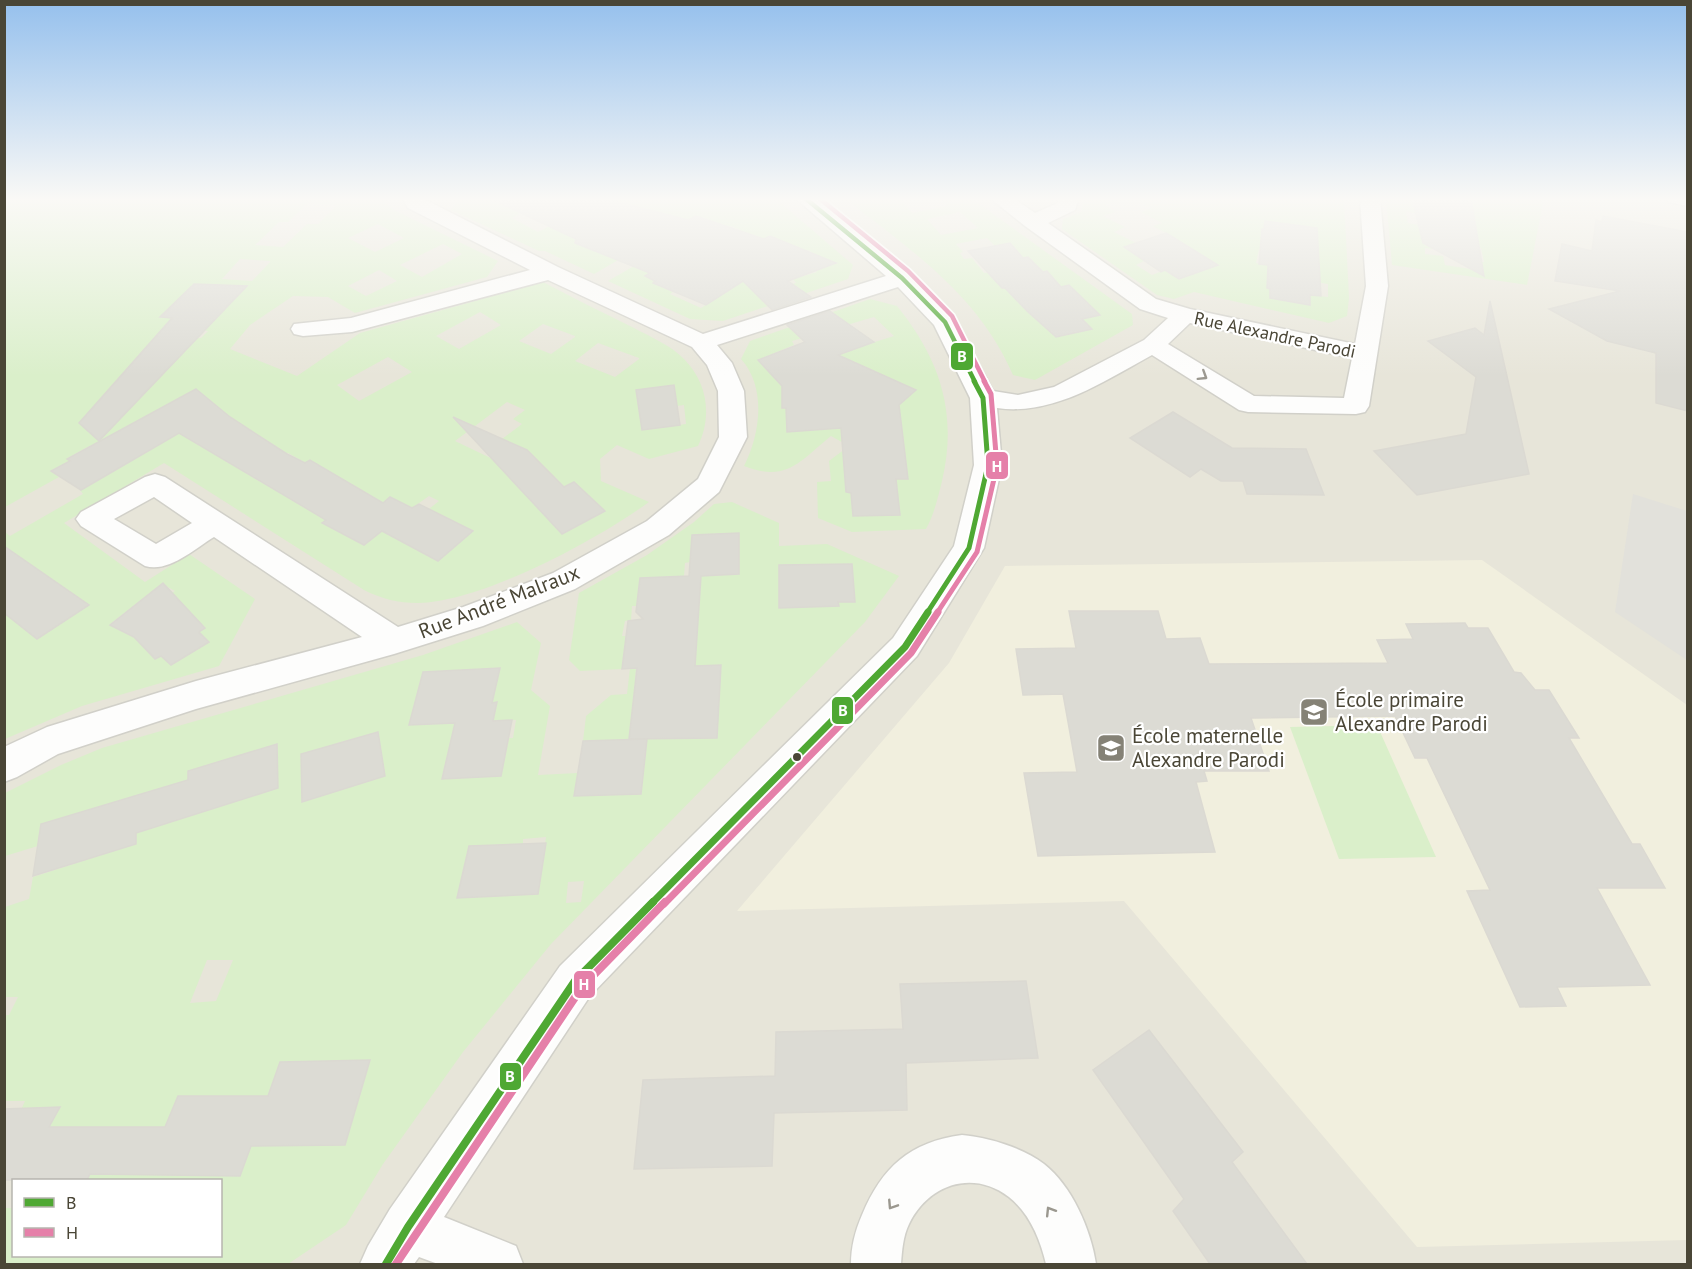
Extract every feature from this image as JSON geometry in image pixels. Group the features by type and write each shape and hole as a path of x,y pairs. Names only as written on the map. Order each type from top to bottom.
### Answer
{"street":[{"name":"Rue André Malraux","path":"4,766 47,742 196,695 472,617 564,581 658,528 709,485 733,437 731,391 719,363 701,342 521,257"},
{"path":"498,1264 397,1246 575,981 905,647 969,548 988,465 983,398 945,322 902,278 877,257"},
{"name":"Rue Alexandre Parodi","path":"1082,257 1148,304 1185,315 1366,354"},
{"name":"Rue Alexandre Parodi","path":"1153,345 1248,404 1356,406 1377,286 1375,257"},
{"path":"303,329 352,325 550,272"},
{"path":"701,342 902,278"},
{"name":"Rue Alexandre Parodi","path":"983,398 1018,403 1062,393 1153,345 1185,315"},
{"name":"Rue André Malraux","path":"215,523 393,641"},
{"path":"876,1264 876,1250 886,1213 906,1184 933,1165 964,1158 996,1164 1026,1180 1051,1209 1068,1244 1071,1264"}],"shaded area":[{"path":"4,257 1687,257 1687,1264 5,1264"},
{"path":"1633,494 1687,511 1687,660 1615,612"},
{"path":"1482,560 1687,705 1687,1240 1417,1247 1124,901 737,911 949,663 1005,566"}],"green space":[{"path":"5,257 416,257 400,265 422,277 456,257 490,257 498,261 487,277 355,313 328,297 293,296 250,325 230,349 297,376 360,333 543,282 674,350 693,369 699,379 705,401 705,424 698,446 649,459 617,445 600,459 601,481 649,502 600,534 506,581 444,600 418,603 390,600 364,590 164,463 64,523 145,582 189,554 255,599 219,666 82,706 5,739 5,613 37,639 88,605 5,552 5,532 10,536 83,494 80,490 132,460 106,444 95,444 68,458 70,461 52,471 59,477 5,507","holes":["240,259 270,261 252,281 222,279","379,270 397,281 366,296 348,286","194,284 246,287 237,297 231,297 198,330 208,331 201,338 196,338 170,319 182,307 180,298","480,312 501,325 459,349 436,336","543,324 575,336 551,354 519,341","598,343 639,358 615,377 575,361","388,357 412,372 359,401 337,385","124,372 159,372 135,403 98,401","674,385 677,406 684,405 686,424 642,430 636,390","507,402 525,410 513,419 522,424 502,439 520,447 501,463 455,441","238,423 265,440 228,463 216,454","288,453 320,471 284,495 252,477","551,474 564,487 574,482 605,511 562,533","365,492 383,503 390,497 412,508 429,496 439,501 429,509 472,531 438,561 382,531 364,545 322,523","162,584 175,591 167,597 205,628 199,632 208,642 171,665 161,656 155,659 134,637 110,624"]},
{"path":"558,257 623,257 594,274"},
{"path":"649,257 787,257 741,279 756,294 796,283 793,279 817,272 815,270 826,266 817,257 844,257 853,265 848,279 723,321 690,319 608,281","holes":["646,276 729,290 701,308 670,294 673,292 653,283 655,281"]},
{"path":"919,257 972,258 984,273 991,272 1002,288 1011,286 1020,304 1056,337 1091,329 1082,319 1097,315 1069,285 1053,288 1010,257 1053,257 1132,314 1133,325 1035,380 1013,375 998,346 981,321 941,276"},
{"path":"1103,257 1144,257 1148,259 1136,265 1152,275 1165,270 1179,279 1206,269 1193,257 1257,257 1256,263 1271,266 1267,288 1270,289 1270,298 1310,304 1310,295 1328,297 1328,284 1309,281 1315,257 1347,257 1349,298 1347,316 1329,323 1194,292 1174,299 1157,295"},
{"path":"1391,257 1443,257 1445,265 1483,271 1481,262 1484,262 1483,257 1532,257 1527,285 1392,265"},
{"path":"870,299 897,306 912,326 934,367 942,388 946,410 948,432 942,481 926,529 852,532 818,518 817,482 831,481 829,461 849,446 831,436 801,461 782,471 759,471 744,466 754,440 758,412 755,384 741,359 750,341","holes":["874,317 894,336 809,359 815,367 776,380 758,360 794,345 792,341","860,446 904,446 908,478 896,479 900,515 853,516 851,493 846,492 845,481"]},
{"path":"732,502 779,523 779,546 827,544 899,576 865,622 551,944 463,1052 383,1164 346,1225 288,1264 5,1264 4,1208 12,1208 12,1257 222,1257 222,1179 87,1179 110,1127 49,1127 60,1107 21,1110 25,1101 5,1101 5,1015 9,1015 18,997 5,997 5,907 29,899 33,877 135,844 139,796 38,846 5,856 5,793 61,765 102,748 423,655 517,622 541,643 531,690 550,706 538,775 578,773 574,796 641,794 604,740 583,741 586,716 611,695 627,694 630,668 636,668 635,684 668,682 670,738 717,738 721,665 695,666 697,635 689,576 739,574 739,534 692,535 690,562 685,563 684,576 641,578 637,606 632,606 631,620 625,621 622,636 626,636 622,669 580,671 569,660 579,593 647,555 694,522 714,504","holes":["798,564 852,569 855,602 838,602 838,606 779,608 779,565","492,703 497,703 493,721 516,720 513,738 509,738 501,776 442,778 455,723","378,732 384,775 302,801 301,761 338,748 337,743","277,744 278,788 187,816","546,837 538,893 457,898 469,846 523,844 523,839","584,881 581,902 566,903 568,882","207,960 233,960 216,1001 190,1003","370,1061 345,1145 251,1146 239,1176 146,1175 178,1096 268,1096 281,1062"]},
{"path":"1377,725 1436,857 1339,859 1290,727"}],"building":[{"path":"611,257 822,257 836,263 788,281 811,297 772,310 743,281 706,305 653,283 655,281 645,276 650,273"},
{"path":"974,257 1028,257 1043,272 1047,271 1061,287 1069,285 1100,315 1082,319 1092,329 1056,337 1005,288 1002,288"},
{"path":"1139,257 1205,257 1218,265 1179,279 1165,270 1161,272"},
{"path":"1260,257 1319,257 1321,296 1310,295 1310,305 1270,298 1270,289 1267,288 1268,265 1259,264"},
{"path":"1449,257 1481,257 1484,276"},
{"path":"1559,257 1688,257 1688,411 1656,403 1656,353 1607,341 1549,309 1620,291 1555,281"},
{"path":"194,284 247,286 99,441 79,423 172,318 160,317"},
{"path":"1490,301 1529,474 1417,495 1374,451 1466,434 1476,377 1428,341 1475,328 1484,335"},
{"path":"830,311 874,342 838,355 916,390 899,405 908,479 896,479 900,515 853,516 851,493 846,492 841,428 787,432 786,408 782,408 782,386 758,360 805,342 787,325"},
{"path":"674,385 680,425 642,430 636,390"},
{"path":"196,389 230,417 287,454 305,463 310,460 383,503 390,497 412,508 419,504 473,531 438,561 382,531 364,545 322,523 326,520 179,433 81,490 51,471 70,461 67,459"},
{"path":"1173,412 1232,448 1306,449 1324,495 1247,494 1243,481 1221,481 1201,469 1190,477 1130,438"},
{"path":"453,417 527,450 564,487 574,482 605,511 562,534"},
{"path":"739,533 739,574 701,576 695,666 721,665 717,738 629,739 637,668 622,669 628,621 643,619 636,612 640,578 689,576 692,535"},
{"path":"4,546 89,605 37,639 4,613"},
{"path":"852,564 855,602 838,602 839,606 779,608 779,565"},
{"path":"163,583 205,628 199,632 209,642 171,665 161,656 155,659 134,637 110,625"},
{"path":"1069,611 1158,611 1166,639 1200,638 1209,664 1388,663 1377,640 1413,639 1406,624 1465,623 1468,628 1488,628 1514,672 1521,673 1535,690 1549,690 1579,738 1569,738 1632,844 1640,844 1665,888 1597,888 1650,985 1557,987 1566,1006 1520,1007 1467,891 1490,890 1427,758 1415,758 1395,716 1251,718 1269,771 1204,771 1207,781 1196,782 1215,852 1038,856 1024,773 1077,772 1063,694 1023,695 1016,649 1076,648"},
{"path":"500,668 492,703 497,702 493,721 512,720 501,776 442,779 455,723 409,725 423,672"},
{"path":"378,732 385,776 302,802 301,754"},
{"path":"647,739 641,794 574,796 583,741"},
{"path":"277,744 278,788 136,833 136,844 33,876 41,824 188,780 188,771"},
{"path":"546,843 538,894 457,898 469,846"},
{"path":"1026,981 1038,1058 906,1063 907,1110 774,1113 772,1166 634,1169 643,1080 775,1076 776,1032 903,1029 900,984"},
{"path":"1149,1030 1243,1152 1232,1162 1307,1264 1210,1264 1173,1211 1184,1199 1093,1070"},
{"path":"370,1060 345,1145 251,1146 240,1176 90,1174 88,1179 4,1180 4,1109 60,1107 49,1127 165,1127 178,1096 268,1096 280,1062"}],"transit line":[{"name":"B","path":"386,1264 408,1227 575,981 905,647 969,548 988,465 983,398 945,322 902,278 877,257"},
{"name":"H","path":"396,1264 582,987 911,653 977,552 997,466 991,394 952,316 891,257"}],"place":[{"name":"École primaire Alexandre Parodi","path":"1314,712"},
{"name":"École maternelle Alexandre Parodi","path":"1111,748"}]}
